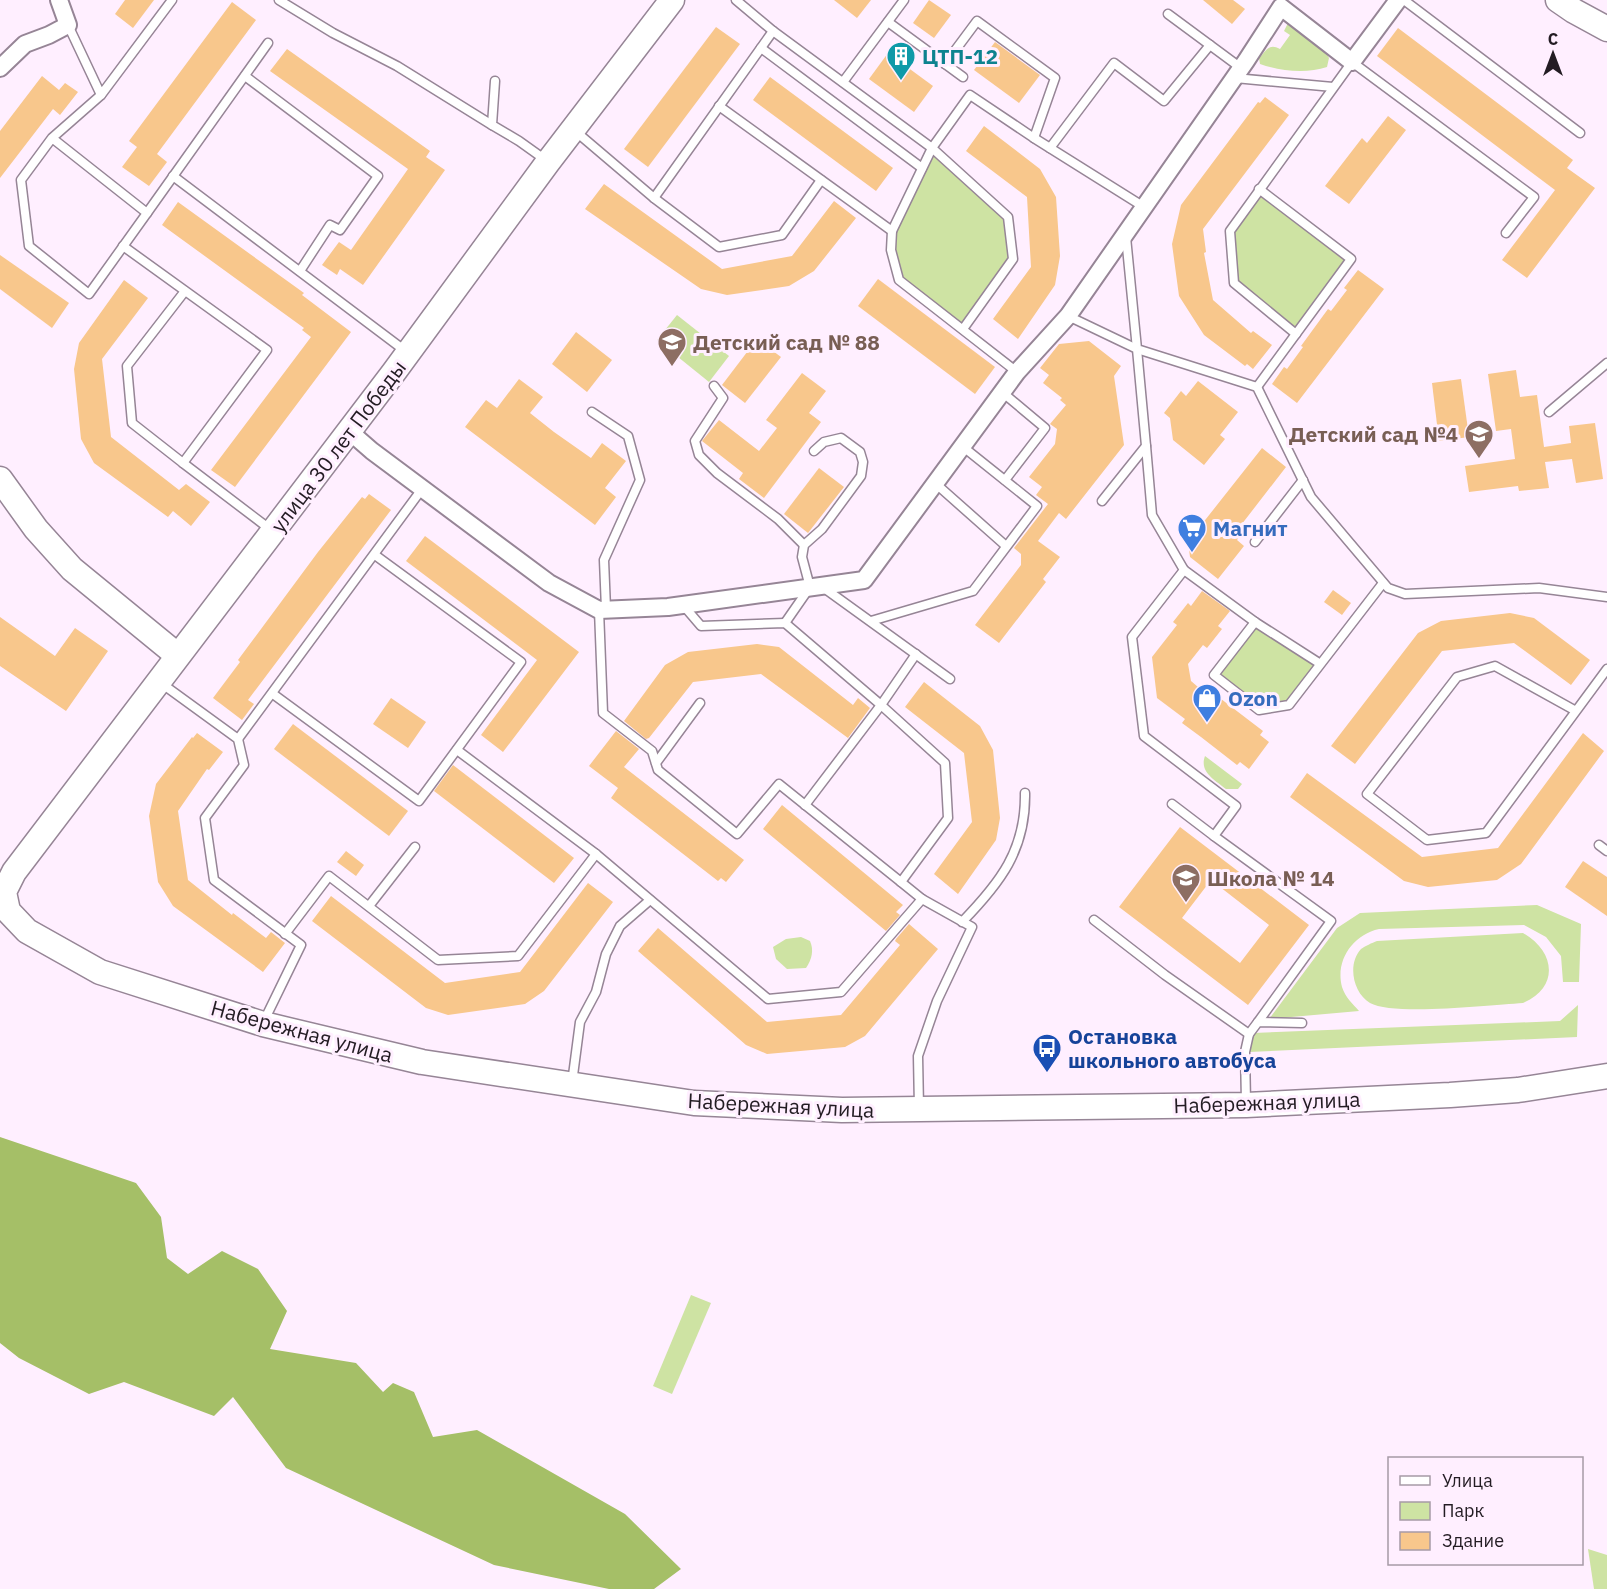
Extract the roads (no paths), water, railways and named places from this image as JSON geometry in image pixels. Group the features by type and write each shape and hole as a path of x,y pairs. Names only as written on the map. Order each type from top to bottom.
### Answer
{"street":[{"path":"2,61 25,44 68,25 59,0"},
{"name":"улица 30 лет Победы","path":"2,892 14,872 177,655 273,532 548,162 672,0"},
{"path":"349,431 422,489 549,583 602,609 683,605 864,580 1017,372 1068,316 1237,73 1277,3 1352,62 1398,0"},
{"path":"1570,4 1607,29"},
{"path":"0,478 36,529 72,569 177,655"},
{"name":"Набережная улица","path":"2,892 8,911 27,931 100,972 263,1024 422,1062 694,1103 843,1110 1246,1105 1518,1090 1607,1076"}],"lane":[{"path":"172,0 101,95 52,138 21,180 29,246 88,294 268,43"},
{"path":"279,0 333,33 397,66 519,141 548,162"},
{"path":"736,0 773,31 932,148 1008,217 1013,259 963,329"},
{"path":"843,82 904,0"},
{"path":"1404,0 1580,133"},
{"path":"1168,14 1210,45 1237,73 1334,87"},
{"path":"945,64 977,21 1055,78 1035,138"},
{"path":"888,22 963,77"},
{"path":"68,25 101,95"},
{"path":"654,198 773,31"},
{"path":"1050,148 1114,63 1164,101 1210,45"},
{"path":"761,48 922,168"},
{"path":"1296,334 1233,283 1230,231 1352,62 1534,196 1506,233"},
{"path":"244,76 378,176 340,230 330,225 300,271"},
{"path":"492,125 495,81"},
{"path":"1017,372 899,280 891,250 892,231 932,148 970,95 1144,207"},
{"path":"719,106 892,231"},
{"path":"574,130 654,198 719,247 782,235 821,180"},
{"path":"52,138 147,213"},
{"path":"173,176 408,353"},
{"path":"1257,387 1351,259 1259,189"},
{"path":"1126,233 1152,515 1184,570 1254,622 1319,663"},
{"path":"123,246 267,350 183,462"},
{"path":"185,291 127,366 132,423 273,532"},
{"path":"1068,316 1137,349 1257,387 1311,497 1388,588 1405,594 1539,588 1607,597"},
{"path":"1549,412 1607,363"},
{"path":"714,386 723,398 695,441 699,455 717,473 778,519 804,544"},
{"path":"1002,392 1045,428 1005,480"},
{"path":"592,412 628,436 640,480 604,560 603,713 652,751 657,770 737,834 780,784 922,899 972,927 937,1001 918,1056 919,1109"},
{"path":"814,451 824,442 841,438 860,452 863,462 861,476 822,529 804,544 802,557 816,586 871,621 950,679"},
{"path":"871,621 973,591 1037,506 962,446"},
{"path":"1102,501 1146,446"},
{"path":"1255,542 1303,480"},
{"path":"935,483 1006,546"},
{"path":"238,739 422,489"},
{"path":"273,694 419,801 457,750 521,662 375,555"},
{"path":"1184,570 1132,636 1144,736 1236,806 1214,836"},
{"path":"1254,622 1214,675 1259,710 1289,705 1319,663 1383,583"},
{"path":"785,624 816,586"},
{"path":"683,605 701,626 785,624 881,705 945,763 948,818 902,882"},
{"path":"805,805 881,705 916,654"},
{"path":"1576,711 1495,666 1457,677 1367,794 1427,840 1486,833 1607,669"},
{"path":"158,681 238,739 244,765 205,818 214,880 301,945 263,1024"},
{"path":"656,763 700,703"},
{"path":"457,750 596,854 768,999 841,992 922,899"},
{"path":"962,922 1005,873 1022,833 1025,793"},
{"path":"1172,804 1331,921 1249,1034 1245,1052 1246,1105"},
{"path":"1599,845 1607,851"},
{"path":"369,906 415,847"},
{"path":"285,933 329,876 438,960 518,956 596,854"},
{"path":"572,1085 580,1022 596,992 606,954 620,926 650,900"},
{"path":"1094,920 1249,1034"},
{"path":"1258,1022 1302,1023"}],"place":[{"name":"ЦТП-12","path":"901,82"},
{"name":"Детский сад № 88","path":"672,368"},
{"name":"Детский сад №4","path":"1479,460"},
{"name":"Магнит","path":"1192,554"},
{"name":"Ozon","path":"1207,724"},
{"name":"Школа № 14","path":"1186,904"},
{"name":"Остановка школьного автобуса","path":"1047,1074"}]}
